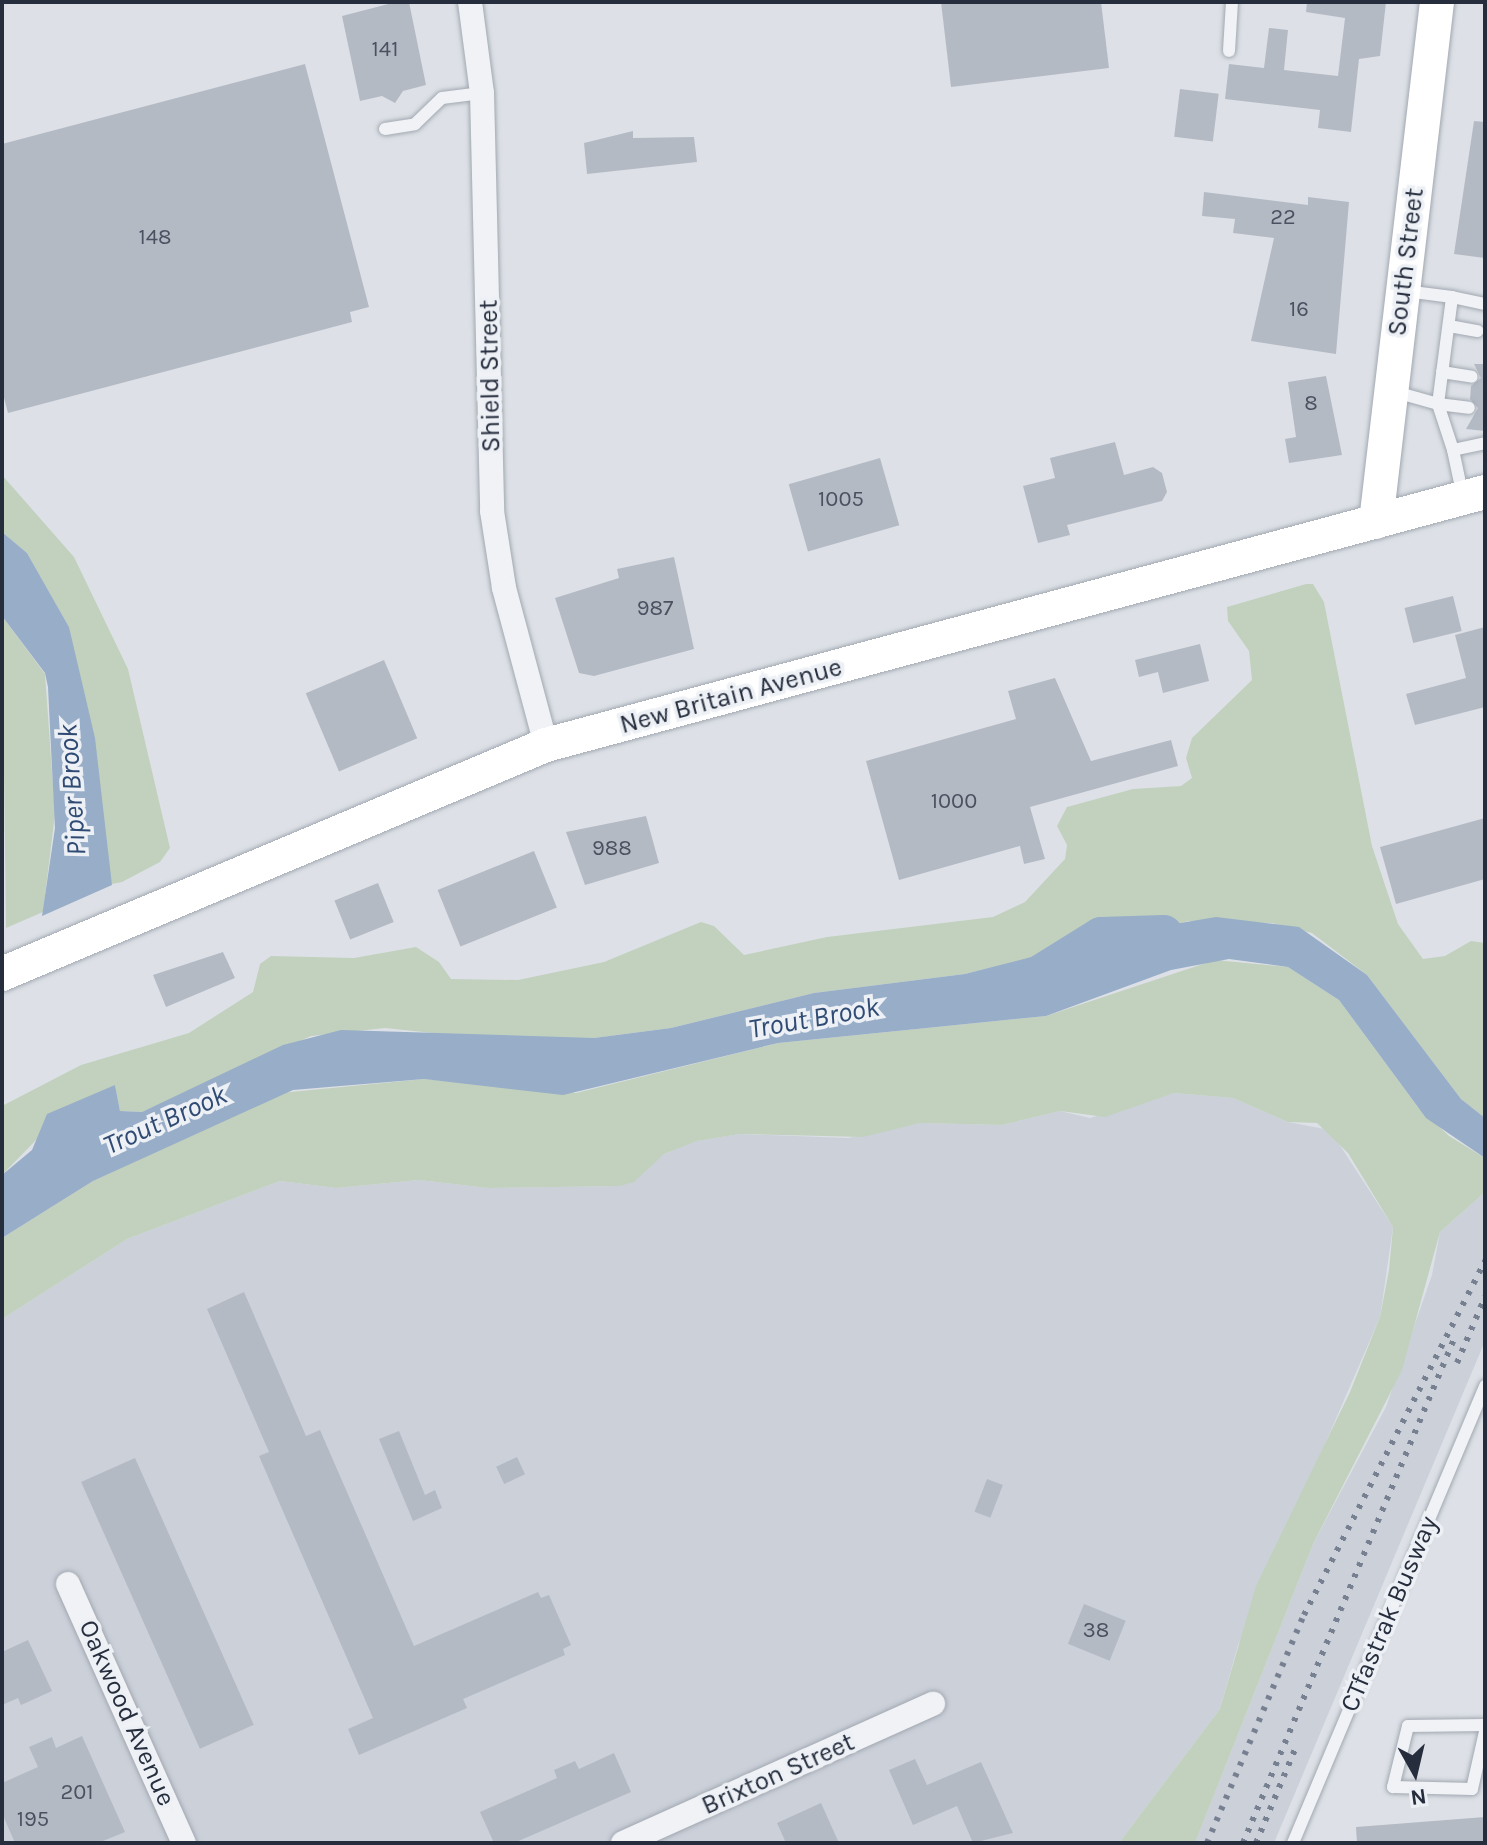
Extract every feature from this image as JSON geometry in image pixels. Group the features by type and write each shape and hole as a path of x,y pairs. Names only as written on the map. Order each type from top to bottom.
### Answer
{"main road":[{"name":"South Street","path":"1376,522 1437,2"},
{"name":"New Britain Avenue","path":"2,974 546,745 1474,495"}],"street":[{"name":"Shield Street","path":"470,2 482,93 492,511 504,588 546,745"},
{"name":"Oakwood Avenue","path":"68,1584 184,1843"},
{"name":"Brixton Street","path":"623,1843 933,1704"}],"lane":[{"path":"1229,51 1232,2"},
{"path":"385,129 415,124 442,98 482,93"},
{"path":"1403,290 1485,304"},
{"path":"1452,297 1438,404 1453,450 1474,495"},
{"path":"1449,326 1478,331"},
{"path":"1442,372 1472,377"},
{"path":"1391,391 1438,404 1469,408"},
{"path":"1453,450 1485,443"},
{"name":"CTfastrak Busway","path":"1293,1843 1485,1386"},
{"path":"1485,1725 1408,1726 1393,1787 1472,1789 1481,1767 1485,1732"}],"shaded area":[{"path":"1174,1093 1233,1098 1288,1122 1330,1130 1393,1227 1380,1317 1238,1645 1220,1709 1119,1843 2,1843 2,1319 127,1239 280,1181 336,1188 419,1180 488,1188 620,1186 664,1154 696,1141 740,1134 848,1138 920,1123 1002,1125 1060,1111 1090,1118"},
{"path":"1485,1192 1485,1341 1274,1843 1195,1843 1313,1544 1386,1407 1432,1275 1440,1232"}],"green space":[{"path":"2,475 74,557 128,669 170,848 160,862 122,882 112,884 105,863 69,627 27,553 2,532"},
{"path":"1313,584 1324,602 1372,846 1398,924 1423,959 1445,956 1471,941 1485,943 1485,1118 1461,1099 1367,975 1312,933 1272,923 1189,921 965,974 814,993 671,1028 594,1038 490,1039 385,1028 311,1036 142,1112 120,1111 115,1085 37,1139 2,1175 2,1106 81,1065 189,1033 253,992 260,964 271,956 354,958 416,947 439,962 451,979 518,980 604,962 701,922 714,926 744,955 827,937 993,917 1025,902 1065,859 1067,845 1057,826 1067,807 1133,789 1181,786 1192,778 1186,758 1192,738 1252,680 1249,651 1228,621 1227,607"},
{"path":"2,616 45,674 55,814 43,912 6,928"},
{"path":"1215,960 1288,967 1339,1000 1417,1106 1449,1136 1485,1158 1485,1192 1440,1232 1402,1370 1313,1544 1195,1843 1119,1843 1220,1709 1256,1586 1350,1392 1380,1317 1389,1270 1393,1227 1348,1153 1317,1123 1288,1122 1233,1098 1174,1093 1105,1117 1060,1111 1002,1125 920,1123 863,1137 740,1134 697,1141 664,1154 634,1182 620,1186 488,1188 419,1180 336,1188 280,1181 127,1239 2,1319 2,1238 93,1181 280,1093 424,1079 576,1093 778,1043 1046,1016"}],"water":[{"name":"Piper Brook","path":"2,532 27,553 69,627 95,738 112,885 42,916 55,828 48,687 45,673 2,616"},
{"path":"1216,917 1299,927 1367,975 1461,1099 1485,1118 1485,1158 1426,1118 1339,1000 1288,967 1229,959 1171,970 1046,1016 778,1043 563,1095 424,1079 293,1090 93,1181 2,1238 2,1175 32,1150 47,1114 115,1085 120,1111 142,1112 283,1045 341,1030 594,1038 671,1028 814,993 965,974 1133,931"}],"building":[{"path":"396,2 409,2 426,85 403,91 395,103 382,96 360,101 342,16"},
{"path":"941,2 1101,2 1109,68 951,87"},
{"path":"1307,2 1386,2 1380,56 1359,59 1351,132 1318,128 1320,110 1225,99 1229,64 1264,68 1269,28 1288,30 1284,70 1338,76 1345,18 1306,12"},
{"path":"305,64 369,307 350,312 352,322 8,413 2,390 2,144"},
{"path":"1180,89 1219,94 1213,141 1174,137"},
{"path":"1474,121 1485,122 1485,258 1454,254"},
{"path":"633,131 633,138 694,137 697,162 587,174 584,143"},
{"path":"1204,192 1308,205 1308,197 1349,202 1336,354 1251,341 1274,238 1233,233 1235,219 1202,216"},
{"path":"1474,364 1485,364 1485,431 1466,429 1478,408 1470,399 1471,386 1481,378"},
{"path":"1326,376 1342,455 1289,463 1285,439 1296,437 1288,382"},
{"path":"1115,442 1124,475 1153,467 1162,473 1167,492 1162,501 1067,525 1070,535 1038,543 1023,486 1055,478 1050,458"},
{"path":"880,458 899,525 808,551 789,484"},
{"path":"674,557 694,649 594,676 579,673 555,598 619,578 617,569"},
{"path":"1453,596 1462,631 1413,643 1404,608"},
{"path":"1485,627 1485,707 1415,725 1406,694 1466,678 1455,635"},
{"path":"1200,644 1209,681 1163,693 1158,672 1139,677 1135,660"},
{"path":"384,660 417,738 339,771 306,693"},
{"path":"1055,678 1091,761 1171,740 1178,766 1030,807 1045,859 1024,864 1020,846 899,880 866,761 1016,719 1008,691"},
{"path":"646,816 659,863 585,885 566,832"},
{"path":"1485,818 1485,879 1396,904 1380,847"},
{"path":"534,851 557,908 460,947 438,890"},
{"path":"378,883 394,922 350,940 334,901"},
{"path":"223,952 235,978 166,1007 153,975"},
{"path":"244,1292 306,1436 320,1430 414,1646 538,1592 541,1598 549,1595 571,1645 563,1649 565,1655 463,1699 467,1708 359,1755 348,1729 373,1718 259,1456 269,1452 207,1309"},
{"path":"399,1431 425,1495 435,1490 442,1508 413,1521 379,1439"},
{"path":"517,1457 525,1474 504,1484 496,1467"},
{"path":"135,1458 254,1725 200,1749 81,1482"},
{"path":"987,1479 1003,1485 990,1518 974,1512"},
{"path":"1084,1604 1126,1621 1110,1661 1068,1644"},
{"path":"28,1640 52,1691 21,1705 18,1698 2,1705 2,1652"},
{"path":"82,1736 125,1832 98,1843 15,1843 2,1813 2,1783 38,1767 29,1747 52,1737 56,1748"},
{"path":"614,1753 631,1792 514,1843 494,1843 480,1812 557,1778 554,1770 575,1761 579,1769"},
{"path":"915,1759 927,1785 981,1762 1013,1833 973,1843 957,1806 913,1825 889,1770"},
{"path":"821,1803 839,1843 786,1843 777,1823"},
{"path":"1485,1817 1485,1843 1357,1843 1356,1827"}],"waterway":[{"name":"Trout Brook","path":"1040,974 1101,936 1164,934"}],"railway":[{"path":"1207,1843 1304,1615 1485,1261"},
{"path":"1457,1363 1485,1297"},
{"path":"1243,1843 1454,1339"},
{"path":"1256,1843 1296,1747"}]}
